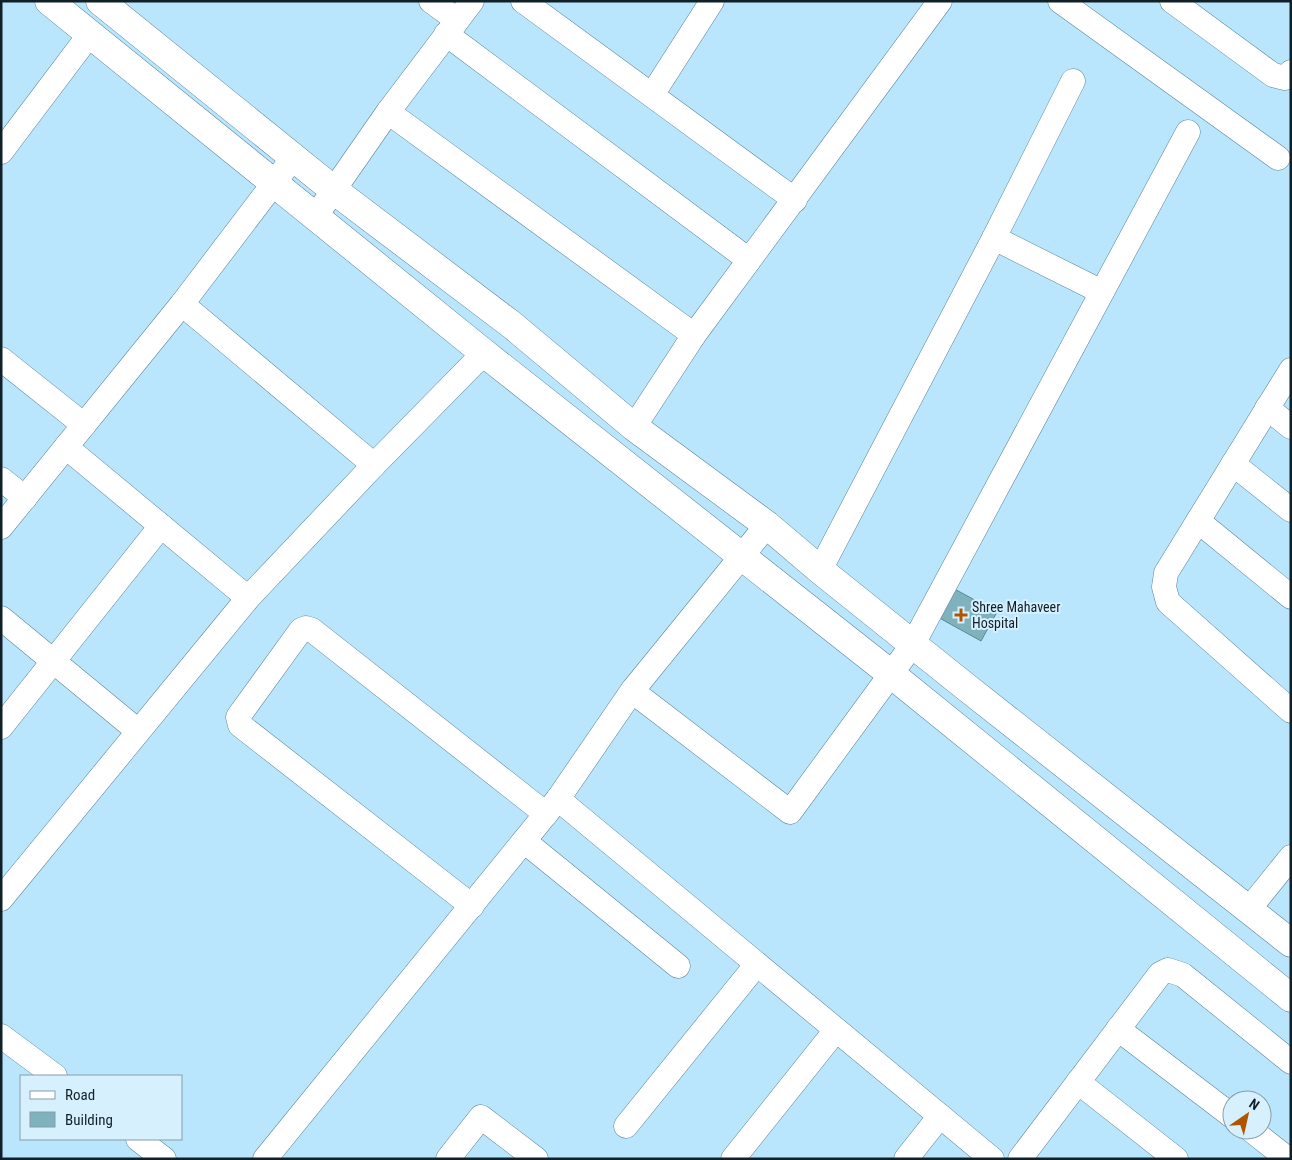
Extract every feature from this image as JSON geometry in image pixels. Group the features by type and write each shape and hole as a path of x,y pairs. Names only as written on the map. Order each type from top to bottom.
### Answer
{"street":[{"path":"48,1 484,353 891,674 1291,998"},
{"path":"100,1 293,158 512,325 634,426 767,525 820,570 1291,943"},
{"path":"431,1 451,27 749,260"},
{"path":"316,217 388,112 472,1"},
{"path":"523,1 795,200"},
{"path":"652,95 712,1"},
{"path":"634,426 694,335 940,1"},
{"path":"1060,1 1278,158"},
{"path":"1172,1 1273,75 1285,78 1291,72"},
{"path":"1,152 90,34"},
{"path":"820,570 994,238 1073,81"},
{"path":"388,112 694,335"},
{"path":"632,691 790,812 913,644 1188,132"},
{"path":"1,527 182,304 293,158"},
{"path":"994,238 1102,292"},
{"path":"182,304 374,465"},
{"path":"3,891 248,598 374,465 484,353"},
{"path":"1,359 84,425"},
{"path":"1291,370 1166,573 1164,587 1168,602 1291,711"},
{"path":"1267,408 1291,427"},
{"path":"66,447 248,598"},
{"path":"1233,464 1291,510"},
{"path":"1,479 25,498"},
{"path":"1198,521 1291,597"},
{"path":"265,1159 552,807 632,691 767,525"},
{"path":"1,726 161,526"},
{"path":"1,618 138,731"},
{"path":"472,906 240,725 238,717 301,630 306,628 312,630 552,807 757,964 992,1159"},
{"path":"524,841 678,966"},
{"path":"1249,909 1291,858"},
{"path":"626,1126 757,964"},
{"path":"1020,1159 1160,974 1168,970 1182,975 1291,1062"},
{"path":"1118,1029 1222,1108"},
{"path":"733,1159 836,1030"},
{"path":"1,1036 54,1075"},
{"path":"1078,1082 1176,1159"},
{"path":"906,1159 940,1116"},
{"path":"448,1159 481,1117 536,1159"},
{"path":"139,1140 164,1159"},
{"path":"1264,1140 1288,1159"}],"building":[{"path":"949,586 997,612 981,641 934,615"}],"place":[{"name":"Shree Mahaveer Hospital","path":"961,615"}]}
